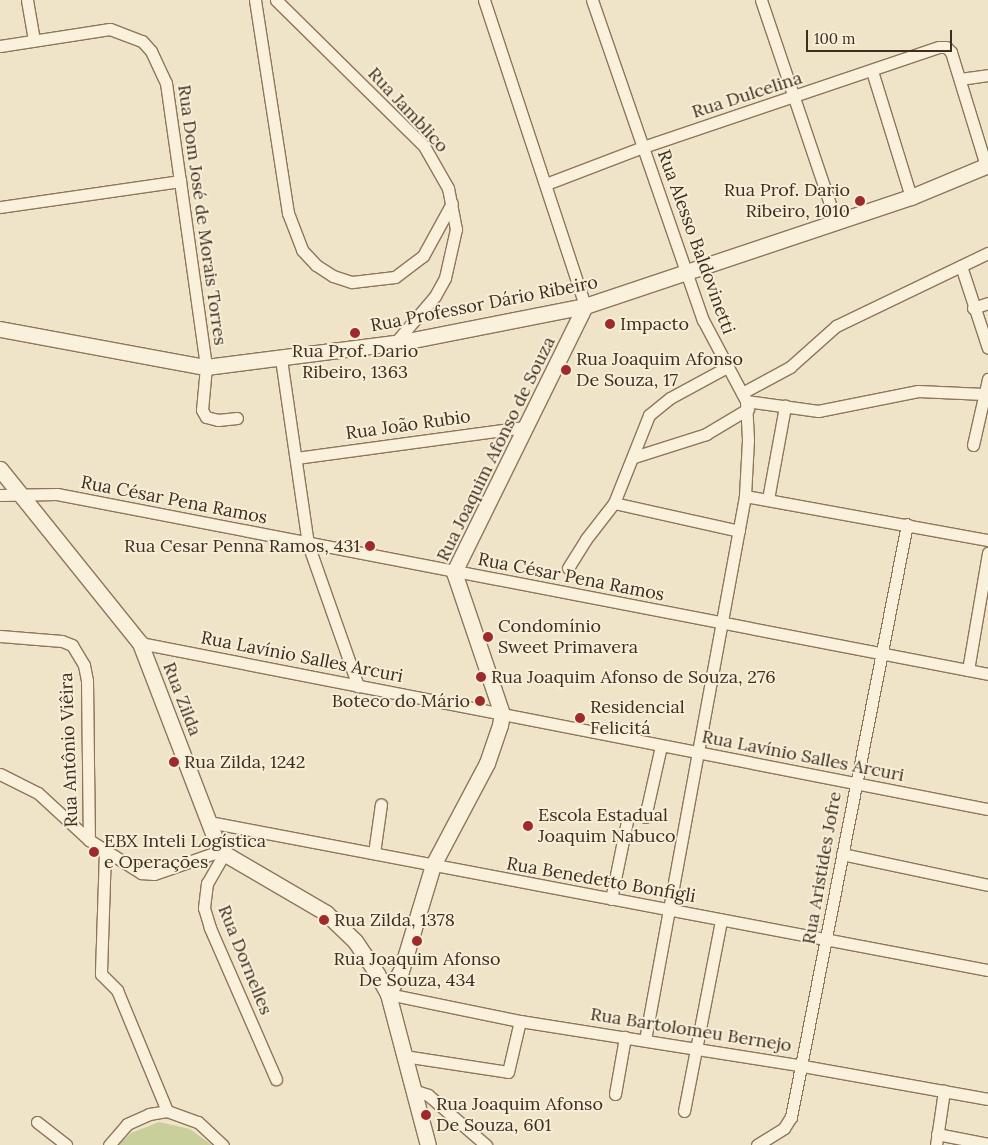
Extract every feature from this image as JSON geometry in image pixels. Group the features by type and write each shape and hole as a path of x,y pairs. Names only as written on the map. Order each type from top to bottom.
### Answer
{"street":[{"path":"27,0 34,40"},
{"path":"255,0 288,213 302,250 316,265 333,276 352,282 395,277 423,256 452,203"},
{"name":"Rua Jamblico","path":"276,0 424,146 438,167 452,203 456,229 445,278 435,296 395,343"},
{"path":"484,0 586,306"},
{"name":"Rua Alesso Baldovinetti","path":"592,0 703,320 746,401"},
{"path":"762,0 836,222"},
{"name":"Rua Dom José de Morais Torres","path":"0,46 110,29 142,41 151,51 166,83 206,367 203,414 218,420 237,418"},
{"name":"Rua Dulcelina","path":"546,184 643,147 796,98 939,47 946,47 960,79"},
{"path":"872,71 911,197"},
{"path":"987,165 960,79 988,75"},
{"name":"Rua Professor Dário Ribeiro","path":"0,329 206,367 281,359 395,343 586,306 911,197 987,165"},
{"path":"0,207 180,181"},
{"path":"634,457 706,434 790,367 836,326 988,253"},
{"path":"961,266 988,348"},
{"path":"974,308 988,303"},
{"name":"Rua Joaquim Afonso de Souza","path":"502,714 454,572 586,306"},
{"path":"281,359 308,544 358,686"},
{"path":"568,568 586,539 614,503 634,457 649,415 670,398 727,367"},
{"path":"973,444 988,378"},
{"path":"746,401 818,411 918,391 984,394"},
{"path":"645,1040 696,754 745,496 746,401"},
{"path":"768,499 784,406"},
{"name":"Rua João Rubio","path":"296,458 525,427"},
{"name":"Rua Zilda","path":"0,469 140,643 222,853"},
{"name":"Rua César Pena Ramos","path":"0,496 18,493 57,494 721,625 988,674"},
{"path":"745,496 988,540"},
{"path":"614,503 739,531"},
{"name":"Rua Aristides Jofre","path":"757,1145 784,1128 791,1116 803,1066 855,784 907,524"},
{"path":"968,670 988,553"},
{"name":"Rua Antônio Viêira","path":"0,636 62,641 72,645 84,665 87,681 90,840"},
{"name":"Rua Lavínio Salles Arcuri","path":"140,643 696,754 988,809"},
{"path":"388,994 401,971 433,865 487,763 502,714"},
{"path":"645,817 661,746"},
{"path":"0,774 38,793 90,840 105,851 147,875 222,853 304,897 342,926 388,994 428,1145"},
{"path":"374,853 381,804"},
{"path":"611,899 627,821"},
{"name":"Rua Benedetto Bonfigli","path":"209,822 988,970"},
{"path":"105,851 101,974 117,990 168,1111"},
{"name":"Rua Dornelles","path":"222,853 207,883 204,908 210,928 276,1079"},
{"path":"842,854 988,885"},
{"path":"684,1111 721,920"},
{"name":"Rua Bartolomeu Bernejo","path":"388,994 520,1021 645,1040 696,1051 803,1066 988,1099"},
{"path":"404,1056 508,1072 520,1021"},
{"path":"615,1094 625,1037"},
{"path":"414,1090 428,1095 486,1145"},
{"path":"944,1091 937,1140 988,1144"},
{"path":"109,1145 127,1124 149,1114 168,1111 198,1122 223,1145"},
{"path":"38,1122 66,1145"}],"green space":[{"path":"159,1122 190,1129 212,1145 118,1145 131,1133"}],"place":[{"name":"Rua Prof. Dario Ribeiro, 1010","path":"860,201"},
{"name":"Impacto","path":"610,324"},
{"name":"Rua Prof. Dario Ribeiro, 1363","path":"355,333"},
{"name":"Rua Joaquim Afonso De Souza, 17","path":"566,370"},
{"name":"Rua Cesar Penna Ramos, 431","path":"370,546"},
{"name":"Condomínio Sweet Primavera","path":"488,637"},
{"name":"Rua Joaquim Afonso de Souza, 276","path":"481,677"},
{"name":"Boteco do Mário","path":"480,701"},
{"name":"Residencial Felicitá","path":"580,718"},
{"name":"Rua Zilda, 1242","path":"174,762"},
{"name":"Escola Estadual Joaquim Nabuco","path":"528,826"},
{"name":"EBX Inteli Logística e Operações","path":"94,852"},
{"name":"Rua Zilda, 1378","path":"324,920"},
{"name":"Rua Joaquim Afonso De Souza, 434","path":"417,941"},
{"name":"Rua Joaquim Afonso De Souza, 601","path":"426,1115"}]}
